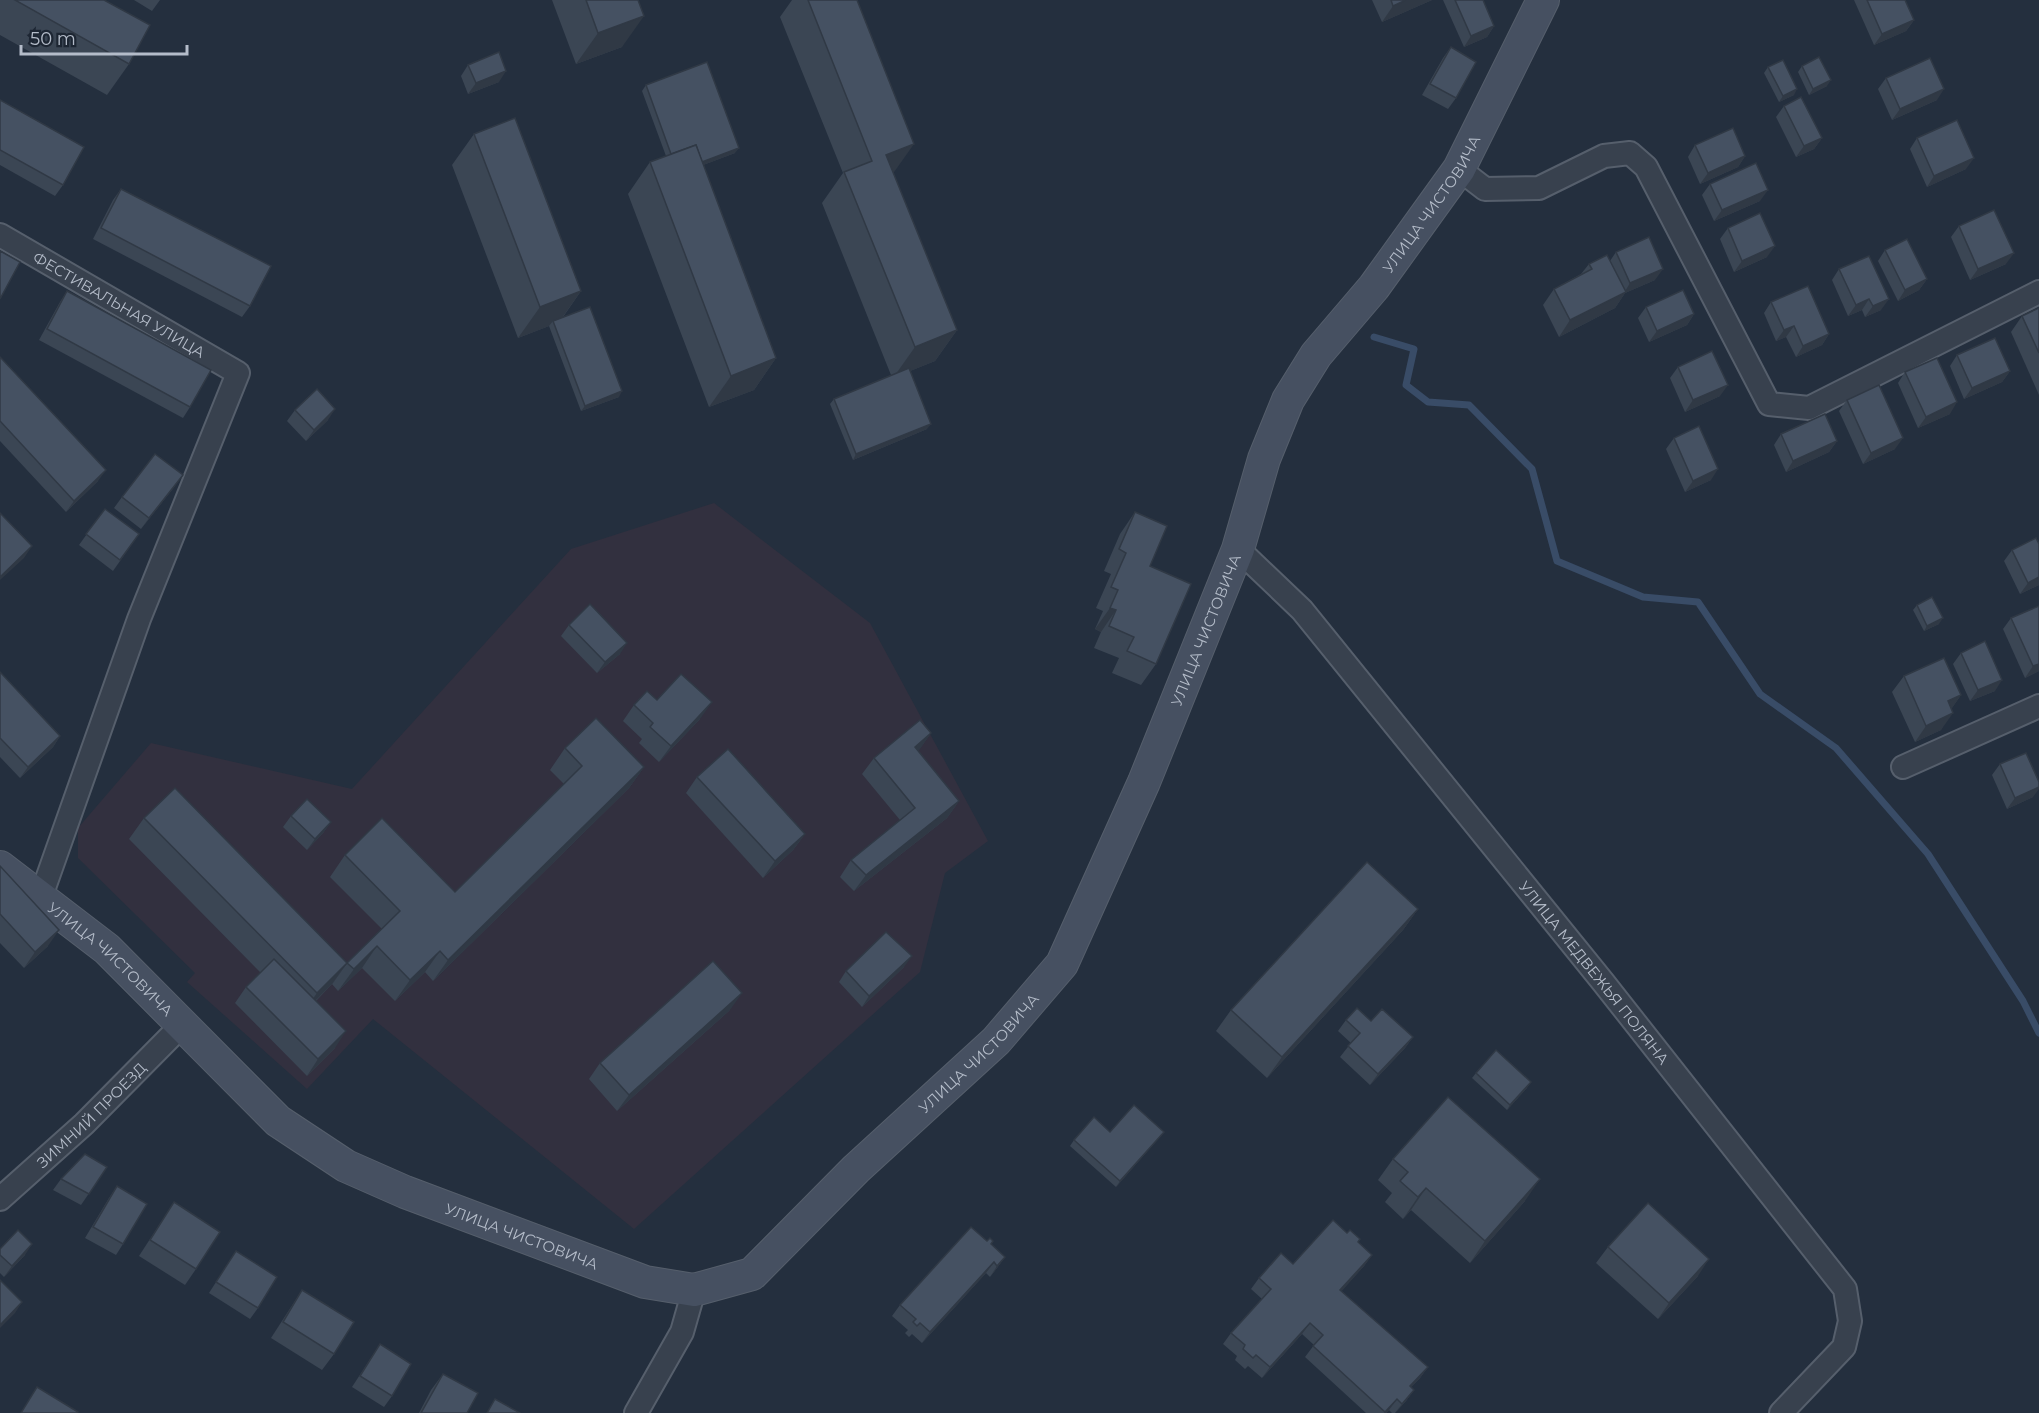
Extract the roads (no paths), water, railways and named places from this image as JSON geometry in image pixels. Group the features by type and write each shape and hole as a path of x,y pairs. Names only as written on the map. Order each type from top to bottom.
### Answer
{"street":[{"name":"УЛИЦА ЧИСТОВИЧА","path":"0,867 107,949 181,1026 278,1121 346,1166 405,1192 645,1282 694,1290 752,1274 856,1169 996,1041 1062,964 1144,782 1238,549 1264,459 1288,400 1316,355 1374,287 1459,169 1544,0"},
{"path":"1459,169 1485,189 1539,188 1604,156 1630,153 1646,167 1769,404 1809,408 2039,292"},
{"name":"ФЕСТИВАЛЬНАЯ УЛИЦА","path":"0,235 238,373 139,619 40,899"},
{"name":"УЛИЦА МЕДВЕЖЬЯ ПОЛЯНА","path":"1238,549 1310,619 1603,982 1845,1289 1850,1321 1844,1347 1782,1413"},
{"path":"1903,767 2039,706"},
{"name":"ЗИМНИЙ ПРОЕЗД","path":"0,1199 84,1124 181,1026"},
{"path":"636,1413 682,1332 694,1290"}],"waterway":[{"path":"1374,337 1414,349 1406,385 1428,402 1469,405 1532,469 1557,561 1643,597 1698,602 1760,694 1836,748 1928,854 2023,1001 2039,1033"}]}
